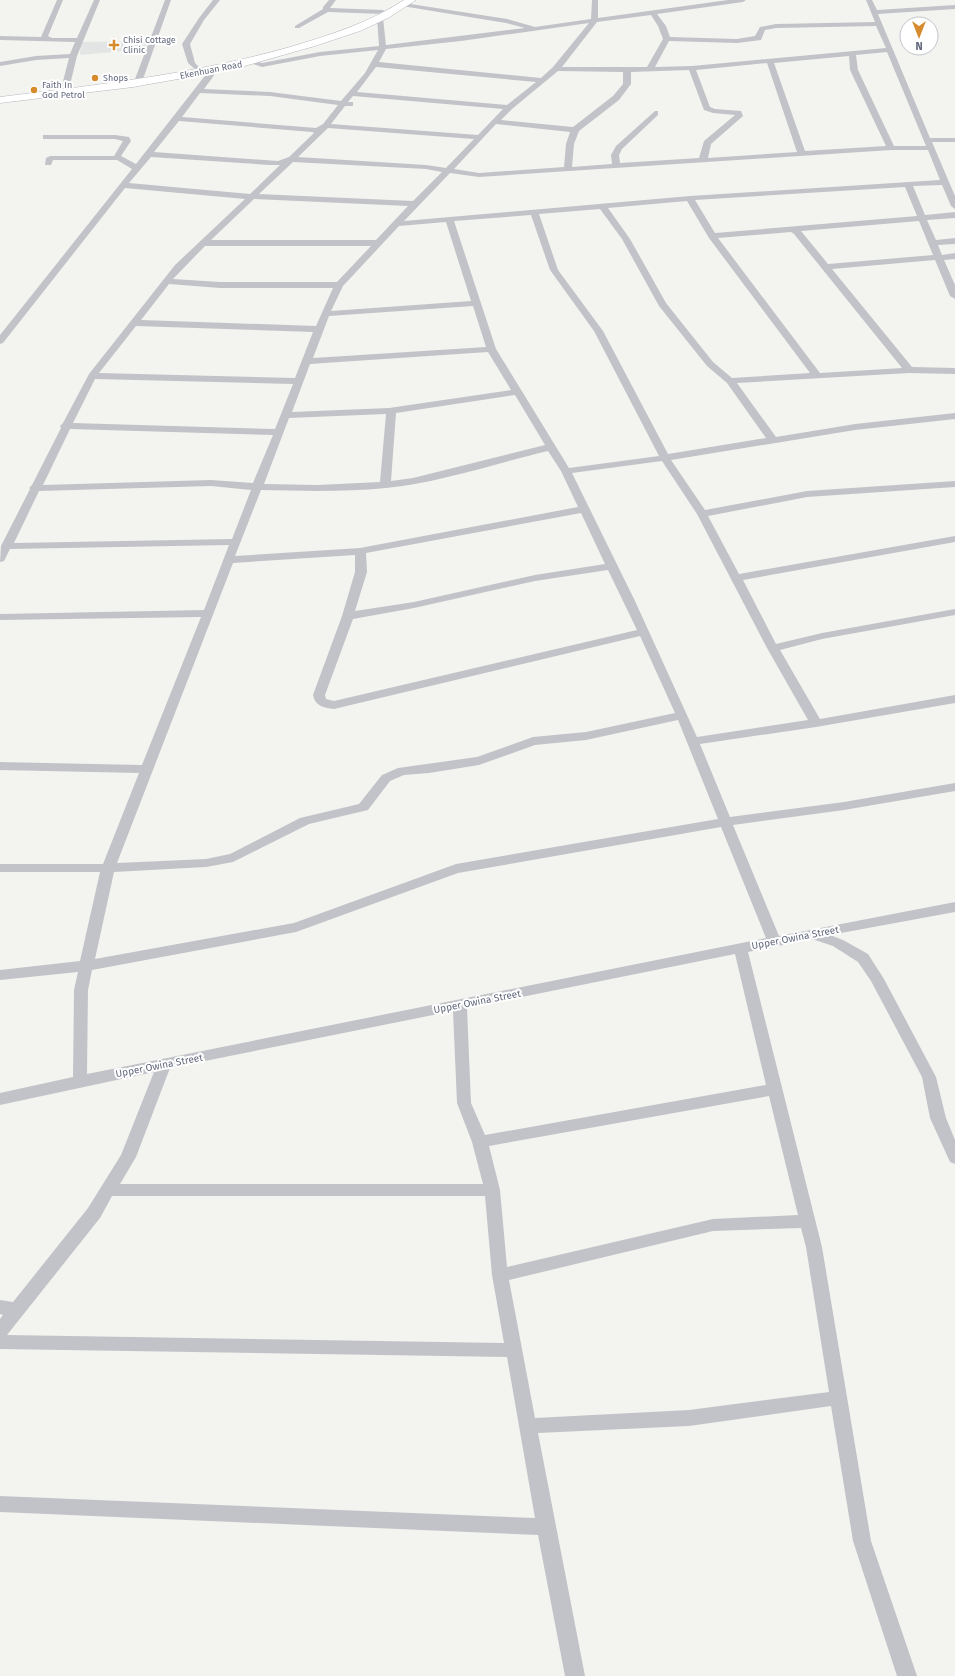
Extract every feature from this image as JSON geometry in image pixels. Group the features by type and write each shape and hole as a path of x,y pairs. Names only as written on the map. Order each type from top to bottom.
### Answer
{"main road":[{"name":"Ekenhuan Road","path":"0,98 126,84 214,70 251,62 327,39 382,15 406,2"},
{"name":"Ekenhuan Road","path":"0,98 198,70 250,59 315,40 382,15"}],"street":[{"path":"45,39 44,36 49,29 60,0"},
{"path":"65,89 74,56 98,0"},
{"path":"139,79 168,0"},
{"path":"198,70 192,63 186,44 202,19 217,0"},
{"path":"326,10 326,7 333,0"},
{"path":"80,1081 81,990 108,868 286,415 297,381 325,314 339,285 478,137 496,122 509,107 556,69 594,22 595,0"},
{"path":"251,62 262,65 320,54 461,40 533,28 594,22 744,0"},
{"path":"869,0 955,206"},
{"path":"406,2 507,21 533,28"},
{"path":"874,12 912,11 955,7"},
{"path":"297,27 326,10 382,15 382,49 351,99"},
{"path":"654,14 662,26 667,39"},
{"path":"667,39 737,41 758,38 762,28 776,26 880,24"},
{"path":"0,38 80,40"},
{"path":"650,69 667,39"},
{"path":"556,69 627,70 692,68 890,50"},
{"path":"852,53 854,70 891,148"},
{"path":"0,64 36,58 74,56"},
{"path":"770,61 802,155"},
{"path":"373,64 541,80"},
{"path":"692,68 707,108 713,111 738,113 739,116 707,143 703,160"},
{"path":"0,341 177,119 214,70"},
{"path":"568,169 566,164 570,144 575,130 616,98 627,84 627,70"},
{"path":"198,91 509,107"},
{"path":"0,559 65,426 92,376 167,281 203,243 326,126 348,97 351,99"},
{"path":"616,166 615,155 619,148 655,113"},
{"path":"177,119 317,131 326,126 478,137"},
{"path":"496,122 575,130"},
{"path":"46,137 115,137 126,139 127,141 117,157 118,158"},
{"path":"149,154 269,163 279,163 291,159 426,167 479,175 499,175 703,160 802,155 891,148 955,140"},
{"path":"48,164 50,158 69,157 93,160 118,158 137,168"},
{"path":"396,224 690,198 907,183 945,182"},
{"path":"907,183 955,296"},
{"path":"123,185 252,198 415,204"},
{"path":"690,198 712,236 816,374"},
{"path":"602,206 626,239 662,304 710,364 730,381 772,439"},
{"path":"534,212 554,270 598,331 665,458 702,514 773,648 816,723"},
{"path":"712,236 955,215"},
{"path":"449,219 474,303 491,350 566,471 612,566 682,715 727,822 774,941"},
{"path":"793,229 909,370"},
{"path":"932,242 955,241"},
{"path":"203,243 379,243"},
{"path":"825,267 955,256"},
{"path":"167,281 220,285 339,285"},
{"path":"325,314 474,303"},
{"path":"134,323 319,329"},
{"path":"307,360 491,350"},
{"path":"730,381 816,374 909,370 955,371"},
{"path":"92,376 297,381"},
{"path":"286,415 392,411 517,392"},
{"path":"385,485 392,411"},
{"path":"566,471 665,458 772,439 854,427 955,416"},
{"path":"65,426 279,432"},
{"path":"34,488 211,483 258,487 318,488 385,485 413,481 551,447"},
{"path":"702,514 807,494 955,484"},
{"path":"229,560 280,558 360,551 584,509"},
{"path":"737,578 955,539"},
{"path":"6,546 236,542"},
{"path":"360,551 361,572 348,616 319,695 320,700 324,704 334,705 642,632"},
{"path":"348,616 414,605 535,578 612,566"},
{"path":"773,648 822,636 955,612"},
{"path":"0,617 208,613"},
{"path":"693,741 816,723 955,699"},
{"path":"0,868 108,868 206,863 233,858 305,821 363,807 386,778 402,771 429,770 479,761 533,741 586,736 682,715"},
{"path":"0,766 148,769"},
{"path":"0,975 86,966 195,947 296,927 456,869 727,822 844,806 955,787"},
{"name":"Upper Owina Street","path":"0,1099 80,1081 460,1004 774,941 955,907"},
{"path":"813,934 838,943 863,958 877,979 929,1076 938,1118 955,1158"},
{"path":"740,948 814,1247 862,1541 906,1676"},
{"path":"460,1004 464,1103 480,1142 492,1190 500,1275 575,1676"},
{"path":"0,1332 94,1213 128,1158 164,1064"},
{"path":"480,1142 774,1089"},
{"path":"108,1190 492,1190"},
{"path":"500,1275 713,1226 808,1221"},
{"path":"0,1307 17,1310"},
{"path":"0,1342 514,1350"},
{"path":"528,1426 689,1418 838,1398"},
{"path":"0,1504 546,1526"}],"shaded area":[{"name":"Chisi Cottage Clinic","path":"148,41 145,49 80,55 81,42"}],"place":[{"name":"Chisi Cottage Clinic","path":"114,45"},
{"name":"Shops","path":"95,78"},
{"name":"Faith In God Petrol","path":"34,90"}]}
